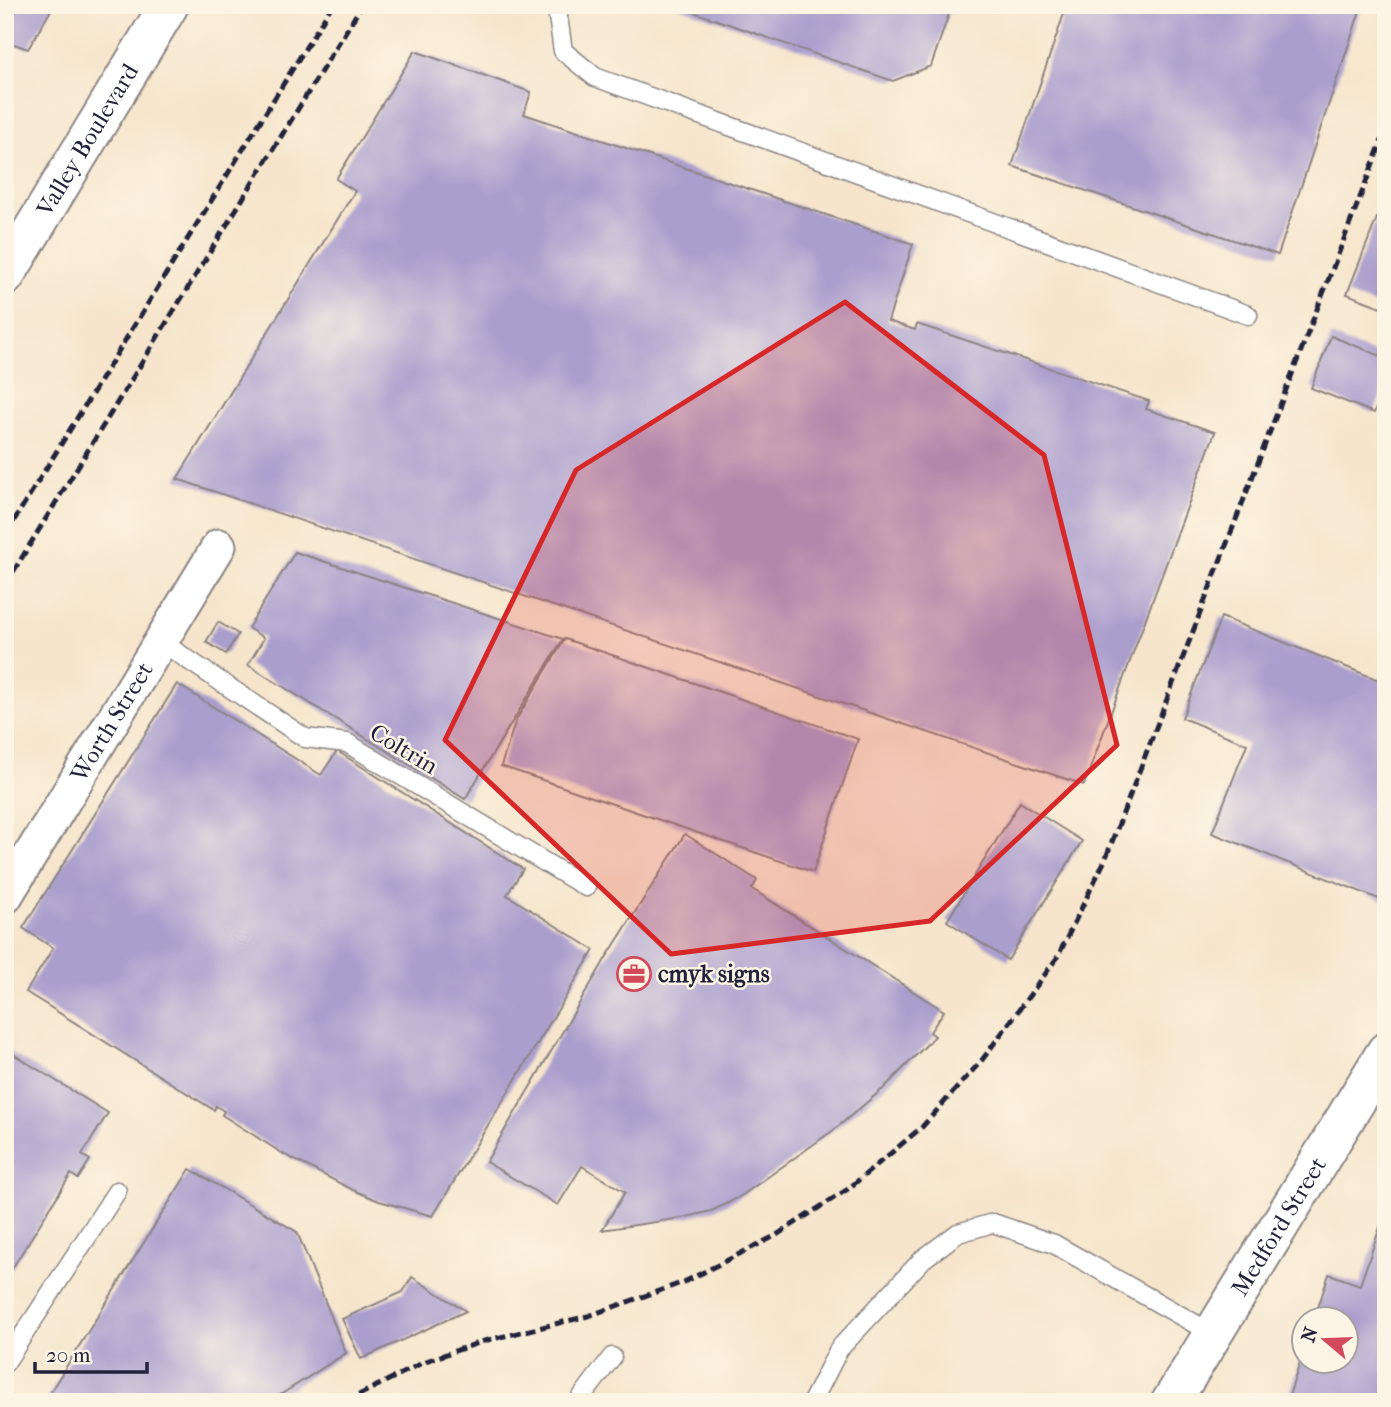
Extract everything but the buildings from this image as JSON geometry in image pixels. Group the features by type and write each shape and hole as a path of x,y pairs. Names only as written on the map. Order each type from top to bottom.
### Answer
{"main road":[{"name":"Valley Boulevard","path":"7,268 169,5"},
{"name":"Medford Street","path":"1171,1402 1386,1052"}],"street":[{"name":"Worth Street","path":"5,897 219,546"}],"lane":[{"path":"559,5 557,10 563,51 595,77 1248,315"},
{"name":"Coltrin","path":"160,642 305,738 346,743 586,887"},
{"path":"5,1363 117,1191"},
{"path":"812,1402 839,1349 923,1259 958,1233 993,1223 1054,1244 1213,1334"},
{"path":"578,1402 612,1357"}],"highlighted area":[{"path":"845,302 1044,455 1117,745 930,921 671,954 445,740 576,470"}],"railway":[{"path":"5,535 332,5"},
{"path":"5,585 362,5"},
{"path":"345,1402 426,1361 484,1341 588,1316 684,1282 775,1236 848,1189 922,1127 982,1060 1057,958 1105,860 1386,130"}],"place":[{"name":"cmyk signs","path":"634,974"}]}
